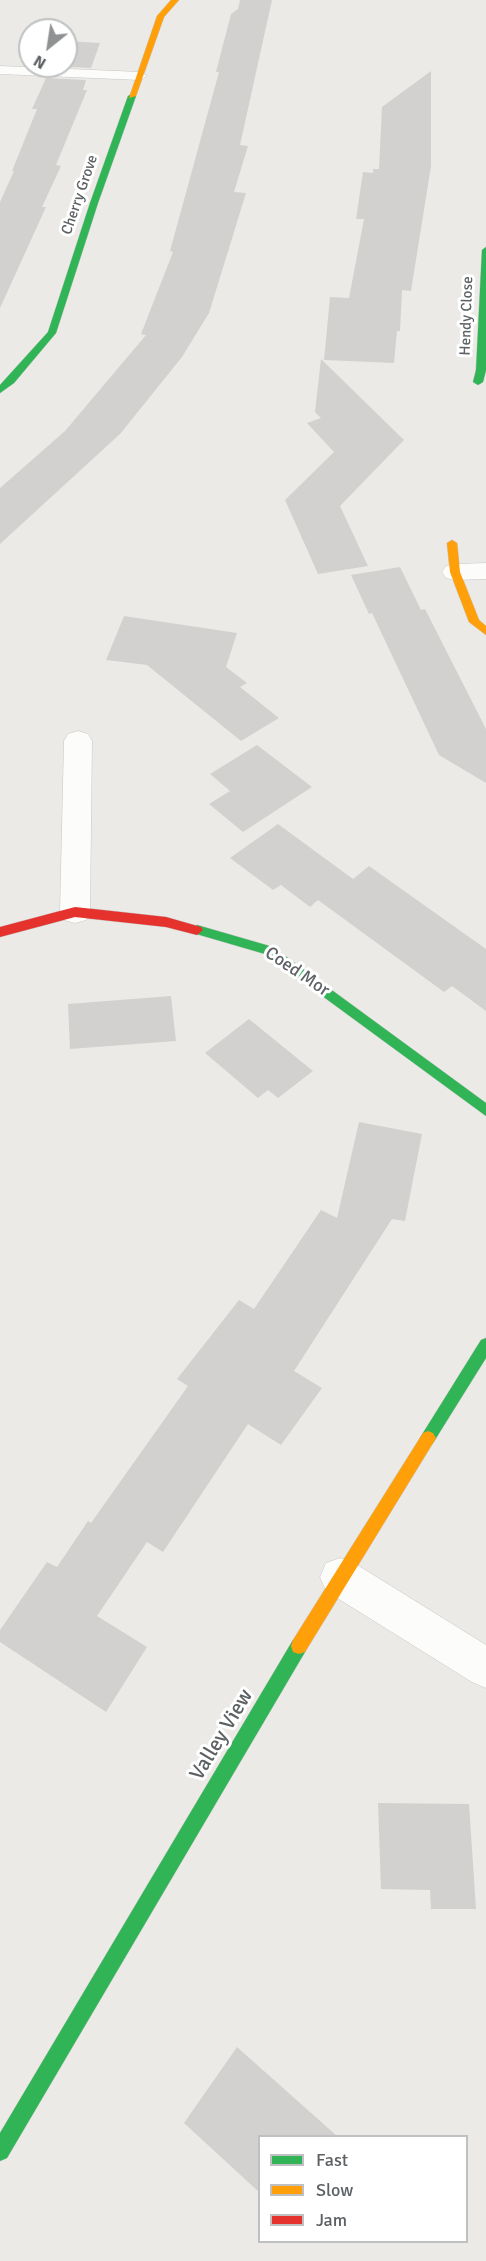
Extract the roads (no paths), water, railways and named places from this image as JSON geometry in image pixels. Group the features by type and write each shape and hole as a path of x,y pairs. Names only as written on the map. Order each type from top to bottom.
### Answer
{"street":[{"name":"Cherry Grove","path":"0,390 11,381 52,333 94,203 161,16 175,0"},
{"name":"Hendy Close","path":"478,382 482,370 486,250"},
{"path":"452,543 455,572 474,622 486,631"},
{"path":"455,572 486,571"},
{"path":"75,912 78,741"},
{"name":"Coed Mor","path":"0,932 75,912 166,922 269,950 486,1110"},
{"name":"Valley View","path":"0,2151 340,1577 486,1345"},
{"path":"340,1577 486,1668"}],"lane":[{"path":"0,70 140,76"}]}
